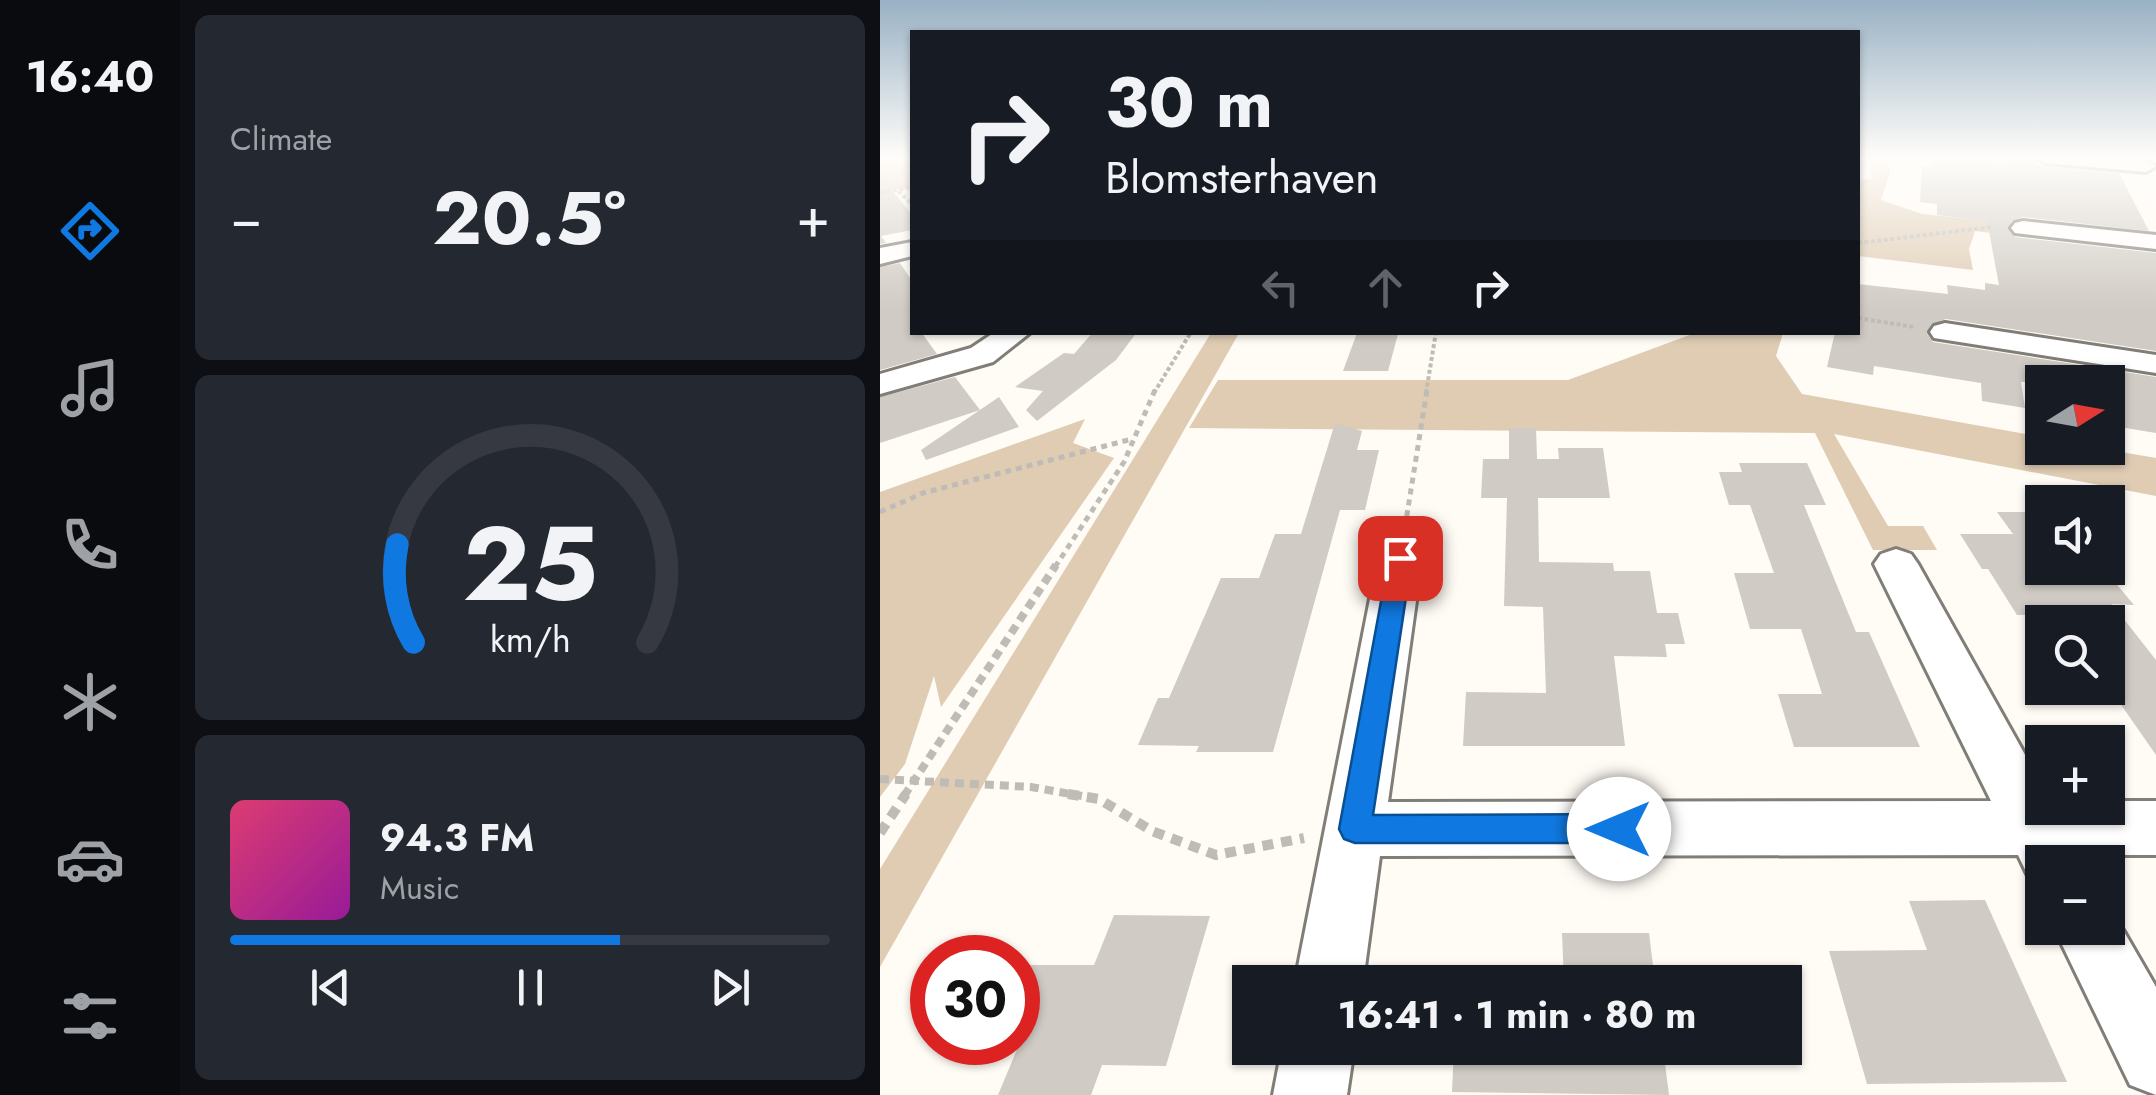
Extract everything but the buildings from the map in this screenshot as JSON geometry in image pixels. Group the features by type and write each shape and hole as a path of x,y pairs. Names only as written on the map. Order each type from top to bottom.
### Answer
{"street":[{"path":"2023,228 2156,242"},
{"path":"880,256 910,249"},
{"path":"1945,332 2156,364"},
{"path":"880,384 982,354 1011,335"},
{"path":"1332,965 1400,558"},
{"path":"1896,564 2043,845"},
{"path":"2050,845 2156,828"},
{"path":"1355,829 2025,846"},
{"path":"2096,945 2156,1059"},
{"path":"1310,1095 1315,1065"}],"path":[{"path":"1860,244 1986,226 2023,228"},
{"path":"1860,318 1945,332"},
{"path":"880,833 1124,462 1160,378 1188,335"},
{"path":"1400,558 1436,335"},
{"path":"880,512 923,492 1134,438"},
{"path":"880,779 1031,787 1099,800 1152,831 1216,855 1355,829"}],"shaded area":[{"path":"1860,208 1905,208 1922,214 2011,223 2014,236 1975,231 1969,249 1973,270 1860,256"},
{"path":"1210,335 1238,335 880,967 880,869"},
{"path":"1690,335 1782,335 1776,356 1802,394 2025,434 2025,465 2125,465 2125,453 2156,458 2156,496 2125,490 2125,485 2099,485 1834,434 1888,526 1923,526 1937,550 1873,550 1815,433 1189,428 1218,380 1568,380"},
{"path":"1085,419 1073,443 1114,458 941,707 934,676 905,764 880,797 880,492"}],"route":[{"path":"1400,558 1355,829 1619,829"}]}
